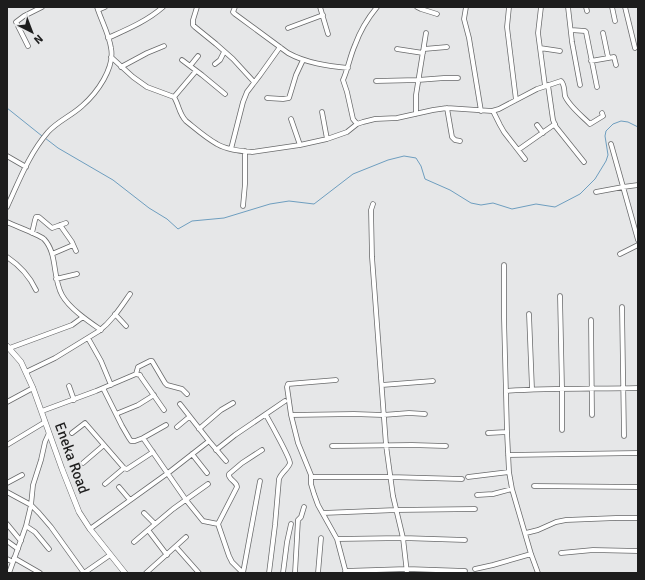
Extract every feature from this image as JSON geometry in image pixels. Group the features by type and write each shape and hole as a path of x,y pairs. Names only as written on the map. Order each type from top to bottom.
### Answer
{"main road":[{"name":"Eneka Road","path":"7,349 21,362 26,372 79,512 90,529 125,573"}],"street":[{"path":"28,46 16,22 42,7"},
{"path":"7,207 35,149 54,127 82,106 94,94 106,74 111,57 111,48 97,9 105,7"},
{"path":"108,38 144,21 163,7"},
{"path":"198,7 193,20 193,25 195,28 233,59 254,82"},
{"path":"235,7 235,14 296,58 348,68"},
{"path":"320,7 328,34"},
{"path":"357,124 353,118 343,80 355,45 365,25 376,9 370,7"},
{"path":"417,7 437,14"},
{"path":"466,7 464,19 469,38 481,111"},
{"path":"509,7 507,27 516,100"},
{"path":"541,7 538,33 546,85 555,124 584,162"},
{"path":"568,7 580,85"},
{"path":"612,7 615,21"},
{"path":"625,7 635,48"},
{"path":"288,28 323,15"},
{"path":"571,30 586,31 597,87"},
{"path":"416,114 416,95 426,33"},
{"path":"603,33 608,58"},
{"path":"121,67 164,46"},
{"path":"231,149 247,92 280,47"},
{"path":"397,49 423,51 447,47"},
{"path":"540,48 560,51"},
{"path":"215,64 220,60 224,52"},
{"path":"190,66 198,56"},
{"path":"111,57 133,77 148,86 174,97 182,117 219,145 245,152 300,145 327,139 347,132 357,124 375,119 398,118 447,108 493,111 546,85 562,81 566,97 590,124 603,116 602,113"},
{"path":"591,61 614,57 616,64"},
{"path":"182,60 225,94"},
{"path":"267,98 289,98 296,75 303,60"},
{"path":"174,97 196,71"},
{"path":"376,81 458,78"},
{"path":"447,108 452,137 455,140 460,140"},
{"path":"493,111 500,125 525,159"},
{"path":"322,112 327,139"},
{"path":"291,119 300,145"},
{"path":"518,150 555,124"},
{"path":"537,125 543,132"},
{"path":"611,144 638,240"},
{"path":"243,206 245,152"},
{"path":"7,156 26,167"},
{"path":"596,192 638,185"},
{"path":"373,204 371,210 372,257 383,416 390,477 403,538 407,571"},
{"path":"32,233 36,217 52,228 66,223"},
{"path":"7,222 42,238 47,243 52,254 56,279 62,295 75,310 101,330"},
{"path":"60,225 76,251"},
{"path":"52,254 73,245"},
{"path":"620,254 638,245"},
{"path":"7,257 28,276 36,290"},
{"path":"504,265 509,472 512,489 538,573"},
{"path":"56,279 77,274"},
{"path":"26,372 55,358 101,330 106,326 130,294"},
{"path":"560,296 562,430"},
{"path":"622,307 624,436"},
{"path":"115,314 126,326"},
{"path":"529,314 532,389"},
{"path":"7,349 72,326 83,317"},
{"path":"591,320 592,415"},
{"path":"88,338 101,361 111,385"},
{"path":"136,374 138,367 150,360 167,385 182,389 187,394"},
{"path":"42,411 74,400 136,374"},
{"path":"136,374 140,375 164,410"},
{"path":"336,380 288,384 287,387 290,415 298,443 311,477 311,484 314,494 337,539 346,572 465,571"},
{"path":"382,385 433,381"},
{"path":"69,386 74,400"},
{"path":"7,402 33,388"},
{"path":"103,388 132,441 143,438 166,425"},
{"path":"506,391 562,388 638,388"},
{"path":"116,414 138,405 154,395"},
{"path":"216,450 235,435 285,402"},
{"path":"199,429 221,410 233,403"},
{"path":"180,404 226,461"},
{"path":"290,415 354,414 383,416 409,413 425,414"},
{"path":"266,414 290,462 290,465 280,474 279,479 269,573"},
{"path":"177,427 189,417"},
{"path":"7,445 45,422"},
{"path":"72,433 85,423 124,468"},
{"path":"488,433 507,432"},
{"path":"9,573 26,526 31,505 33,485 49,433"},
{"path":"143,438 202,521 218,524"},
{"path":"90,529 168,473 209,441"},
{"path":"83,463 104,445"},
{"path":"332,446 446,446"},
{"path":"218,524 237,487 236,483 230,478 230,474 242,463 262,450"},
{"path":"105,484 124,468 128,469 153,452"},
{"path":"508,455 638,453"},
{"path":"192,454 207,473"},
{"path":"468,477 509,472"},
{"path":"7,483 22,474"},
{"path":"311,477 462,479"},
{"path":"218,524 232,562 243,573 260,481"},
{"path":"134,542 173,509 208,484"},
{"path":"534,486 638,486"},
{"path":"119,487 130,500"},
{"path":"477,495 493,494 512,489"},
{"path":"7,492 31,505 39,513 84,573 110,555"},
{"path":"295,573 298,520 304,507"},
{"path":"323,513 475,509"},
{"path":"144,513 156,524"},
{"path":"526,533 566,520 638,518"},
{"path":"7,524 21,541"},
{"path":"283,573 291,524"},
{"path":"26,526 35,532 49,549"},
{"path":"148,530 167,555"},
{"path":"146,573 186,537"},
{"path":"318,573 321,538"},
{"path":"337,539 403,538 465,540"},
{"path":"7,541 18,549"},
{"path":"176,547 199,573"},
{"path":"561,552 593,550 638,551"},
{"path":"475,569 531,554"},
{"path":"7,559 14,560 40,573"}],"waterway":[{"path":"7,108 42,136"},
{"path":"45,138 58,148 113,180 149,208 167,219 178,229 192,221 224,218 270,204 289,201 314,204 353,174 388,160 404,156 416,158 421,166 425,179 450,190 471,203 481,205 493,203 512,209 536,204 555,207 580,194 595,179 608,155 605,136 606,131 613,124 621,121 628,122 638,127"}]}
